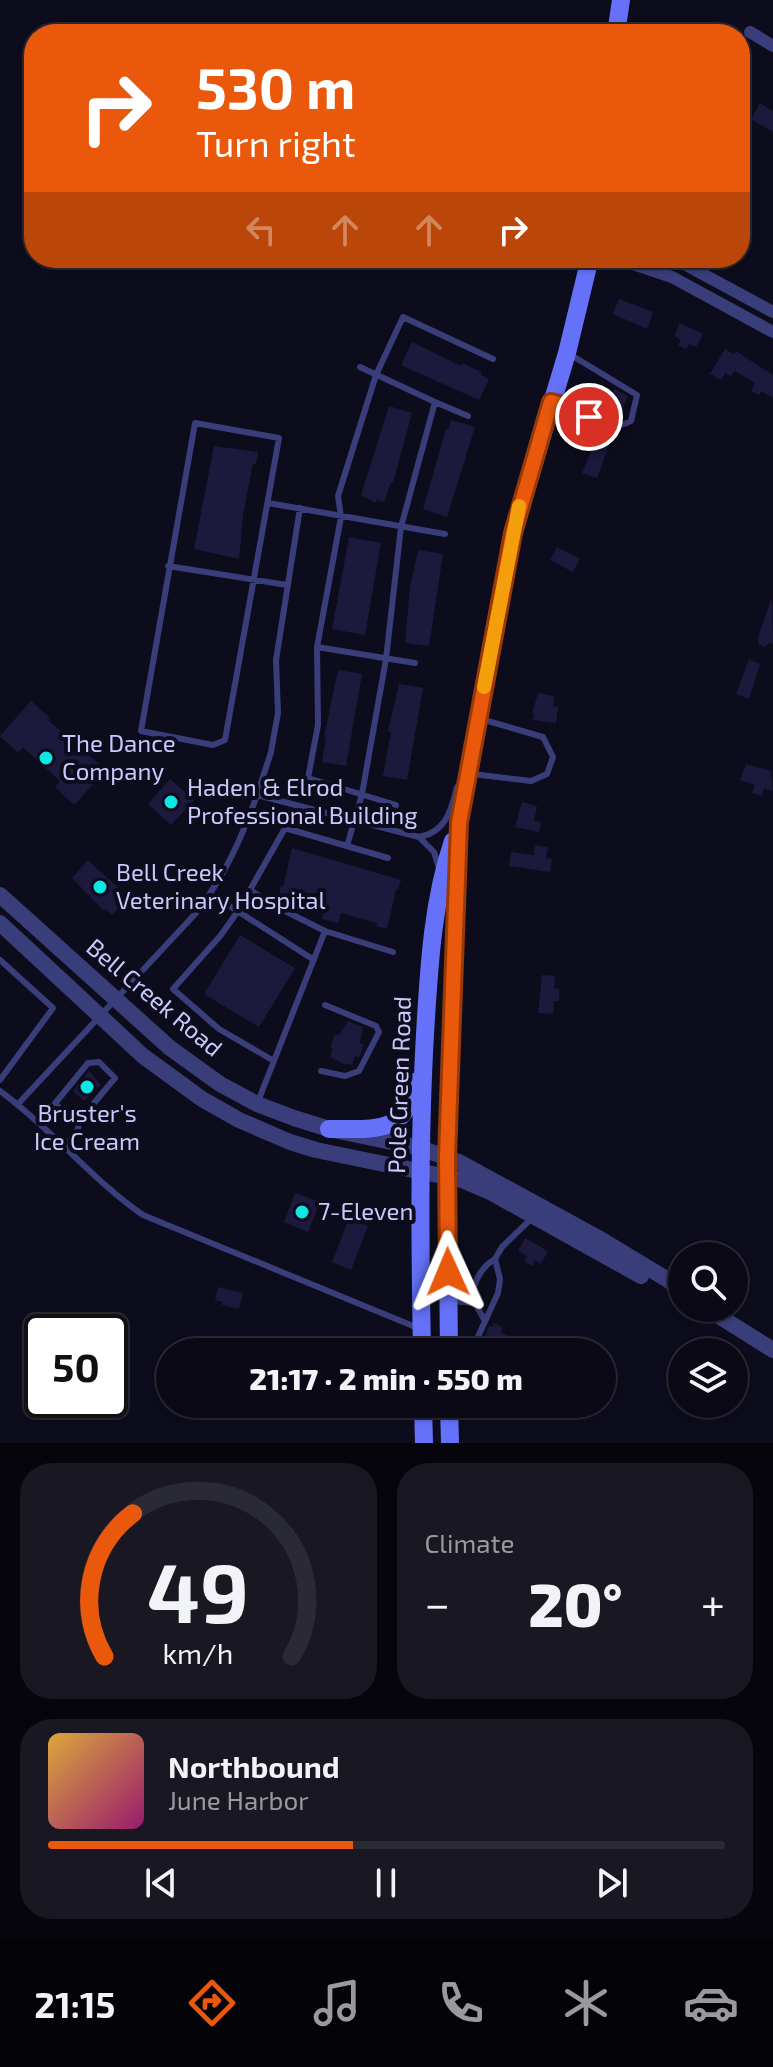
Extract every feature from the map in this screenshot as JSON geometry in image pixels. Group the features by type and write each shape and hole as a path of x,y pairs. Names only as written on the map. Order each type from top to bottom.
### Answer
{"main road":[{"path":"617,24 621,0"},
{"name":"Pole Green Road","path":"422,1338 420,1148 429,961 445,866 459,823 513,533 567,353 588,268"},
{"name":"Pole Green Road","path":"449,1338 447,1156 459,823"},
{"path":"329,1129 385,1127 406,1111 413,1087 416,1022 429,961"},
{"path":"423,1418 424,1443"},
{"path":"449,1418 450,1443"}],"street":[{"path":"750,32 773,46"},
{"path":"645,268 672,277 773,332"},
{"path":"692,268 773,312"},
{"name":"Bell Creek Road","path":"0,895 186,1061 220,1084 257,1104 329,1129 447,1156 602,1240 668,1280"},
{"name":"Bell Creek Road","path":"0,923 172,1079 239,1120 316,1150 447,1176 475,1185 668,1289"},
{"path":"728,1322 773,1350"}],"lane":[{"path":"396,805 308,778 318,725 317,647 341,517 338,496 376,375 403,317 493,359"},
{"path":"551,402 569,407 608,428 621,427 631,421 636,408 637,395 567,353"},
{"path":"360,367 468,416"},
{"path":"347,846 362,794 386,659 401,527 435,402"},
{"path":"195,423 279,438 268,503 225,740 213,745 141,731 195,423"},
{"path":"268,503 445,534"},
{"path":"18,1104 196,913 211,894 240,844 271,752 278,713 276,660 300,508"},
{"path":"168,566 287,585"},
{"path":"317,647 415,663"},
{"path":"419,837 434,833 445,821 478,718 543,737 553,757 547,774 531,781 468,774"},
{"path":"257,795 419,837 434,852 441,885"},
{"path":"388,858 285,828 250,890 325,931 393,952"},
{"path":"211,894 314,960"},
{"path":"238,911 173,989 219,1029 274,1061"},
{"path":"257,1104 325,931"},
{"path":"0,960 53,1008 0,1080"},
{"path":"321,1071 345,1076 359,1071 379,1032 376,1026 325,1005"},
{"path":"39,1123 88,1063 99,1062 115,1078 79,1121 65,1146"},
{"path":"0,1091 65,1146 108,1188 143,1215 422,1329"},
{"path":"55,1104 79,1125"},
{"path":"470,1301 485,1265 495,1259 502,1247 534,1216"},
{"path":"477,1338 498,1293 500,1279 495,1259"},
{"path":"448,1301 470,1301 481,1311 485,1321"}],"building":[{"path":"760,103 773,111 773,132 751,119"},
{"path":"619,299 653,312 647,329 613,314"},
{"path":"680,323 703,334 696,347 689,344 686,349 678,345 681,340 674,336"},
{"path":"412,342 461,366 462,363 481,372 489,379 479,400 401,365"},
{"path":"725,349 734,354 736,351 773,375 773,398 761,391 759,395 751,391 755,383 735,371 731,376 725,373 721,380 710,374"},
{"path":"614,389 628,396 619,419 604,416"},
{"path":"389,406 412,413 393,483 384,502 377,500 376,503 361,495"},
{"path":"451,420 475,427 447,517 423,509"},
{"path":"597,437 610,442 597,478 582,473"},
{"path":"214,446 258,452 243,515 239,559 194,549"},
{"path":"349,537 381,543 365,635 332,629"},
{"path":"557,547 580,559 573,572 550,560"},
{"path":"418,550 443,554 429,646 405,643 410,587"},
{"path":"772,597 773,644 768,643 766,647 758,644 757,640"},
{"path":"749,659 760,664 749,699 736,694"},
{"path":"338,670 362,674 346,766 322,762"},
{"path":"399,684 423,688 407,780 383,776 391,732 388,731"},
{"path":"538,693 554,696 553,706 558,707 556,723 533,720"},
{"path":"31,701 50,718 48,720 106,770 74,805 55,787 60,781 23,747 18,753 0,736"},
{"path":"746,764 771,771 773,791 764,788 762,796 752,793 755,785 740,780"},
{"name":"Haden & Elrod Professional Building","path":"170,779 194,800 171,825 148,804"},
{"path":"522,802 537,806 534,821 541,822 539,832 515,827"},
{"path":"535,845 548,847 546,858 552,859 550,872 509,866 511,852 534,855"},
{"path":"292,848 401,880 387,929 341,913 338,923 322,919 325,908 278,897"},
{"name":"Bell Creek Veterinary Hospital","path":"88,860 128,897 112,915 104,911 72,878"},
{"path":"240,935 295,968 259,1027 204,994"},
{"path":"542,975 555,976 554,988 559,989 559,1001 554,1001 553,1014 538,1013"},
{"path":"348,1021 363,1027 360,1043 364,1044 359,1058 355,1056 352,1065 330,1057 335,1034 339,1035"},
{"name":"Bruster's Ice Cream","path":"89,1071 101,1085 84,1101 73,1091"},
{"name":"7-Eleven","path":"295,1193 320,1202 308,1232 284,1222"},
{"name":"7-Eleven","path":"349,1219 368,1226 351,1270 332,1262"},
{"path":"525,1238 548,1251 541,1264 535,1260 532,1266 524,1261 527,1256 518,1251"},
{"path":"218,1287 243,1293 239,1309 215,1300"},
{"path":"494,1323 503,1328 500,1332 512,1338 485,1338 489,1326 492,1327"}],"slow traffic":[{"path":"484,687 519,506"}],"place":[{"name":"The Dance Company","path":"46,758"},
{"name":"Haden & Elrod Professional Building","path":"171,802"},
{"name":"Bell Creek Veterinary Hospital","path":"100,887"},
{"name":"Bruster's Ice Cream","path":"87,1087"},
{"name":"7-Eleven","path":"302,1212"}],"route":[{"path":"448,1272 447,1156 459,823 513,533 551,402 589,417"}]}
